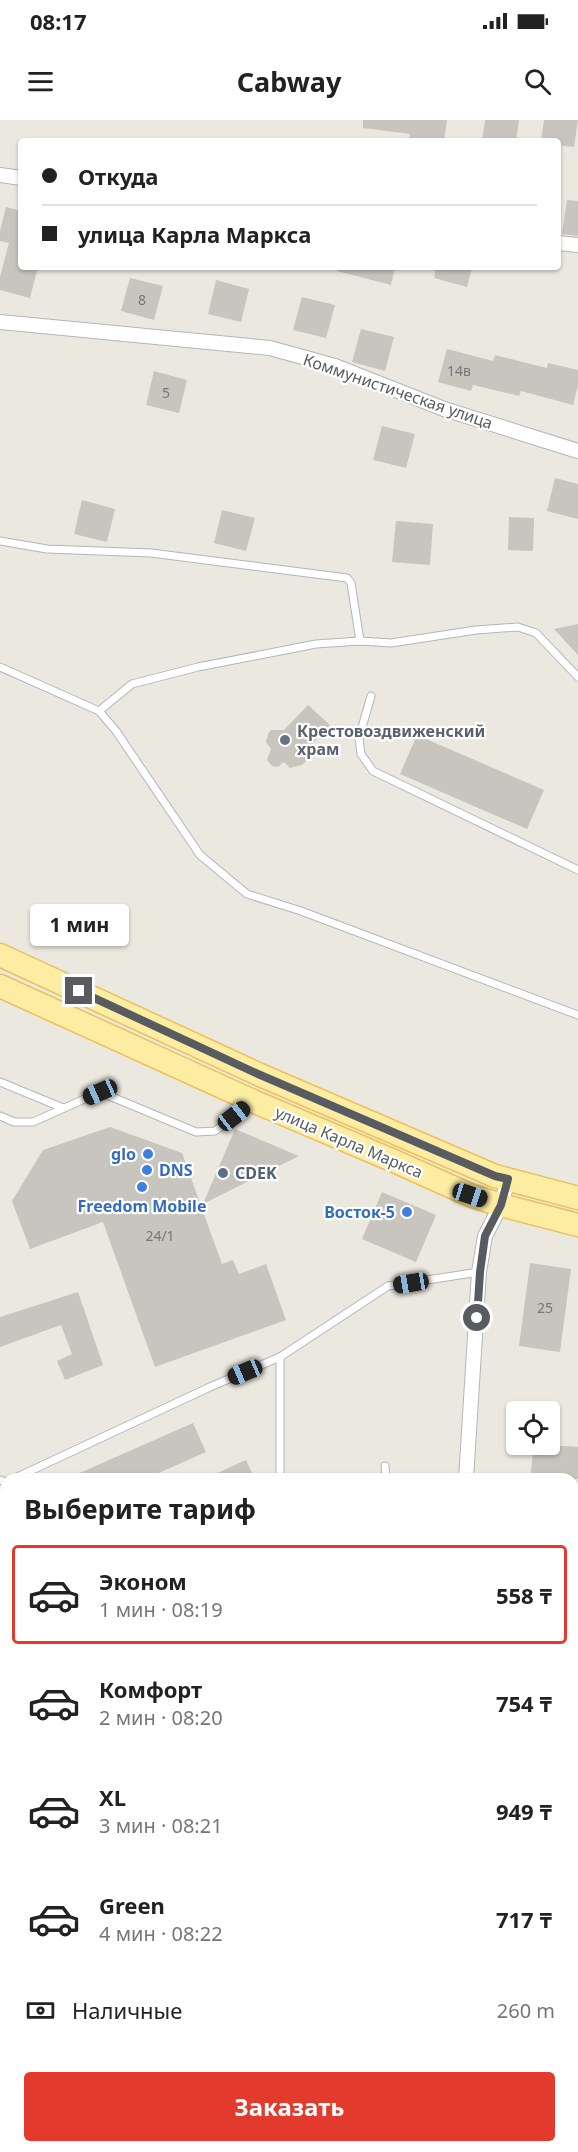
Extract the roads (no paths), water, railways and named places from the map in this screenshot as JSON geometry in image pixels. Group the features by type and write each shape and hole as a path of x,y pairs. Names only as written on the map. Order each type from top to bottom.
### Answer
{"main road":[{"name":"улица Карла Маркса","path":"0,955 258,1074 495,1176 578,1198"},
{"name":"улица Карла Маркса","path":"0,986 253,1101 470,1195 578,1225"}],"street":[{"path":"0,175 18,178"},
{"path":"561,243 578,245"},
{"name":"Коммунистическая улица","path":"0,322 270,348 335,366 444,409 578,451"},
{"path":"466,1473 480,1272 485,1236 501,1205 508,1179"}],"lane":[{"path":"0,541 47,549 151,553 347,578 351,583 360,641"},
{"path":"99,711 132,684 198,667 316,644 360,641 391,643 476,630 518,627 536,633 578,677"},
{"path":"0,667 99,711 116,731 200,855 247,894 312,915 578,1015"},
{"path":"371,696 359,738 361,754 373,771 578,870"},
{"path":"0,1082 63,1108"},
{"path":"0,1116 14,1122 33,1122 100,1092 196,1132 215,1131 253,1101"},
{"path":"26,1473 280,1357 388,1286 480,1272"},
{"path":"280,1357 280,1473"},
{"path":"385,1467 386,1473"}],"place":[{"name":"Крестовоздвиженский храм","path":"285,740"},
{"name":"glo","path":"148,1154"},
{"name":"DNS","path":"147,1170"},
{"name":"CDEK","path":"223,1173"},
{"name":"Freedom Mobile","path":"142,1187"},
{"name":"Восток-5","path":"407,1212"}]}
